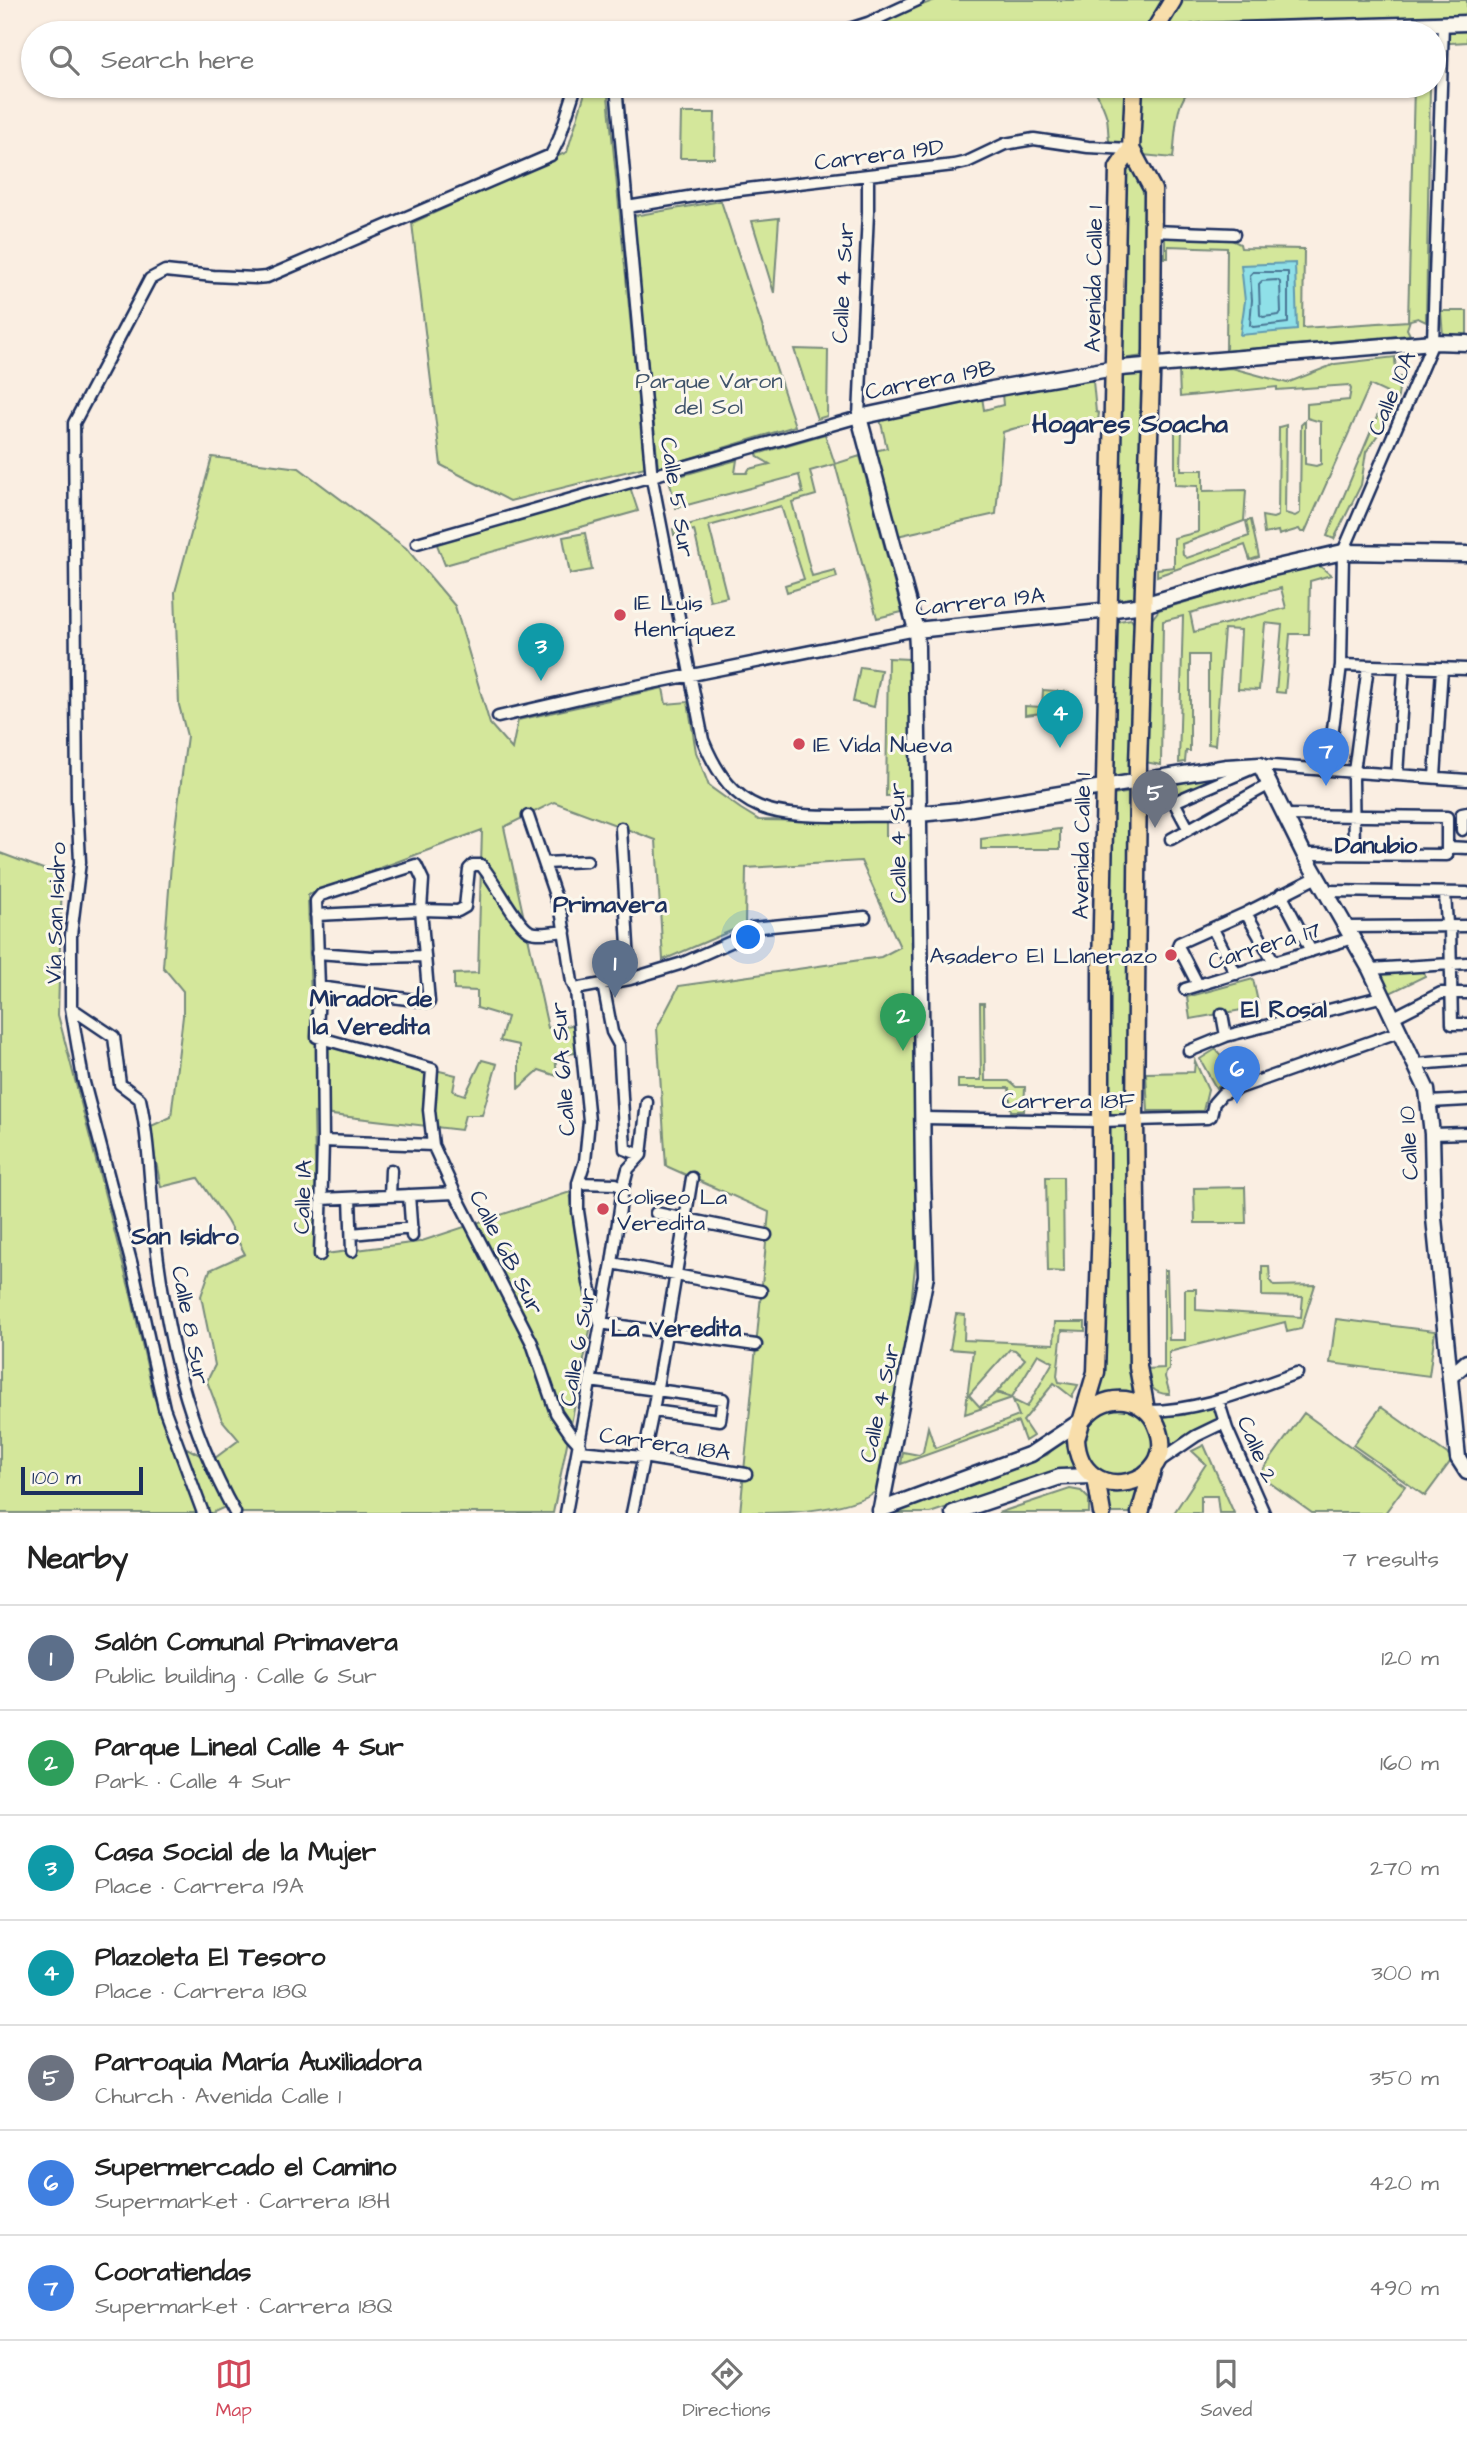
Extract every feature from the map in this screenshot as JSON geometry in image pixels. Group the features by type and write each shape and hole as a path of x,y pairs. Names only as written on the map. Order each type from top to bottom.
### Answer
{"main road":[{"path":"1160,21 1172,0"},
{"name":"Avenida Calle 1","path":"1082,1420 1096,1372 1101,1223 1105,786 1118,168 1131,149 1133,98"},
{"path":"1131,149 1153,190 1151,364 1138,780 1135,1120 1138,1367 1147,1410 1160,1431 1161,1442 1140,1513"},
{"path":"1147,1410 1126,1400 1114,1400 1093,1408 1082,1420 1078,1430 1077,1449 1085,1467 1095,1477 1108,1483 1133,1482 1144,1476 1154,1465"},
{"path":"1095,1477 1101,1513"}],"street":[{"path":"872,21 918,0"},
{"path":"1446,23 1467,23"},
{"name":"Vía San Isidro","path":"203,1513 164,1408 134,1273 83,1079 71,1008 71,935 80,862 77,800 74,423 150,279 156,273 165,271 255,278 267,276 551,155 572,98"},
{"name":"Calle 5 Sur","path":"617,98 652,476 703,740 713,765 724,782 738,795 758,807 783,813 826,816 919,814"},
{"name":"Calle 10A","path":"1328,769 1341,665 1343,552 1433,342 1441,98"},
{"name":"Carrera 19D","path":"627,207 713,193 962,164 1005,144 1034,139 1088,147 1131,149"},
{"name":"Calle 4 Sur","path":"868,176 859,417 916,630 926,1276 877,1512"},
{"path":"1152,231 1234,234"},
{"name":"Carrera 19B","path":"417,543 859,417 992,389 1151,364 1433,342 1467,343"},
{"name":"Carrera 19A","path":"498,717 916,630 1143,605 1264,570 1343,552 1467,554"},
{"path":"1341,665 1467,669"},
{"path":"1354,853 1354,772 1368,666"},
{"path":"1397,775 1404,667"},
{"path":"1435,777 1442,667"},
{"path":"1188,828 1174,802 1260,765"},
{"path":"919,814 960,810 1227,767 1260,765 1467,780"},
{"name":"Calle 10","path":"1260,765 1317,877 1370,968 1416,1064 1430,1102 1434,1218 1458,1458 1467,1472"},
{"path":"1171,839 1270,784"},
{"path":"1447,831 1465,830 1462,814 1467,813"},
{"path":"1285,815 1447,817 1446,851"},
{"name":"Calle 6A Sur","path":"528,816 555,891 565,932 583,1044 589,1121 585,1161 579,1183 578,1211 589,1283 600,1323"},
{"path":"621,828 630,979"},
{"path":"1304,853 1446,851 1467,848"},
{"path":"545,863 587,860"},
{"name":"Calle 1A","path":"320,1255 323,1140 316,901 321,895 416,865 422,880 421,910"},
{"path":"316,915 458,911 465,907 469,869 473,865 481,865 492,877 522,928 534,933 565,932"},
{"path":"1198,985 1178,946 1179,943 1317,877"},
{"path":"1326,891 1467,893"},
{"path":"1281,894 1311,951"},
{"path":"1444,894 1447,924 1450,927 1452,1024 1467,1024"},
{"path":"319,987 429,1002 421,910"},
{"path":"1246,913 1274,962"},
{"path":"575,989 630,979 683,963 733,941 752,928 865,917"},
{"name":"Carrera 17","path":"1185,989 1311,951 1350,933 1467,926"},
{"path":"1213,929 1236,974"},
{"path":"317,953 372,957 425,956"},
{"path":"1370,968 1467,962"},
{"path":"603,984 612,1032 619,1045 625,1149 641,1156 647,1102"},
{"path":"1394,1017 1441,993 1467,993"},
{"path":"1189,1051 1226,1035 1384,996"},
{"name":"Calle 8 Sur","path":"71,1008 114,1037 120,1084 140,1099 155,1239 173,1352 186,1403 232,1511"},
{"path":"1222,1014 1226,1035"},
{"name":"Carrera 18F","path":"924,1118 1100,1121 1181,1120 1210,1116 1217,1097 1222,1094 1401,1031"},
{"name":"Calle 6B Sur","path":"320,1037 432,1069 430,1123 433,1145 532,1343 556,1413 580,1448"},
{"path":"1416,1064 1467,1060"},
{"path":"1430,1102 1467,1100"},
{"path":"1432,1134 1467,1133"},
{"path":"323,1140 433,1145"},
{"name":"Calle 6 Sur","path":"566,1513 580,1448 623,1188 628,1169 641,1156"},
{"path":"390,1195 391,1170"},
{"path":"632,1513 657,1390 692,1178"},
{"path":"579,1183 616,1184 623,1188"},
{"path":"321,1199 455,1193"},
{"path":"352,1234 412,1232 409,1195"},
{"path":"350,1198 352,1251"},
{"path":"656,1213 766,1235"},
{"path":"612,1264 761,1291"},
{"path":"600,1323 756,1345"},
{"path":"1451,1376 1467,1362"},
{"path":"1147,1410 1182,1409 1218,1400 1297,1373"},
{"path":"590,1381 723,1399 720,1420 653,1410"},
{"name":"Calle 2","path":"1218,1400 1225,1423 1264,1513"},
{"path":"877,1512 1031,1454 1082,1420"},
{"path":"1154,1465 1196,1436 1225,1423"},
{"name":"Carrera 18A","path":"580,1448 746,1474"},
{"path":"953,1513 1060,1477 1095,1477"}],"green space":[{"path":"935,0 1467,0 1467,42 1446,43 1446,21 881,21"},
{"path":"583,98 608,98 645,467 510,501 441,465 412,223 567,152"},
{"path":"1099,98 1184,98 1179,109 1173,158 1112,152 1108,122"},
{"path":"1414,98 1430,98 1426,322 1418,318 1410,320 1407,329 1410,335 1226,351 1227,248 1168,246 1168,258 1165,258 1165,237 1230,239 1240,244 1241,248 1304,249 1303,328 1408,321"},
{"path":"681,113 715,113 714,158 680,158"},
{"path":"1128,162 1135,170 1146,194 1144,356 1121,359 1124,163"},
{"name":"Parque Varon del Sol","path":"721,201 795,426 658,468 633,216"},
{"path":"779,218 774,293 752,221"},
{"path":"1441,311 1467,311 1467,337 1443,336"},
{"path":"794,349 828,350 827,416 817,419"},
{"path":"1395,357 1396,377 1400,377 1398,397 1388,420 1366,452 1361,485 1334,539 1327,536 1387,393 1370,385 1305,532 1299,529 1279,535 1278,531 1264,534 1262,516 1278,516 1279,427 1286,425 1285,513 1295,516 1300,513 1301,425 1305,421 1305,464 1321,464 1321,422 1307,418 1307,404 1349,400 1349,385 1277,390 1277,387 1180,397 1179,372 1232,368 1287,383 1335,364"},
{"path":"1143,373 1137,597 1120,602 1114,597 1121,375"},
{"path":"1093,381 1098,420 1038,424 1003,432 996,514 897,536 875,451 887,448 880,419 982,397 984,410 1003,405 1002,394"},
{"path":"1182,430 1181,470 1203,470 1203,491 1246,490 1244,521 1182,544 1183,555 1187,558 1249,536 1246,521 1251,520 1259,557 1250,560 1245,545 1157,576 1157,569 1174,567 1174,538 1198,532 1198,486 1175,485 1175,432"},
{"path":"825,434 835,464 810,471 816,495 792,502 812,576 835,570 837,577 787,592 785,585 804,579 781,506 709,526 727,597 710,601 694,530 674,535 673,529 803,493 799,475 676,508 669,479 737,460 735,473 747,473 749,469 770,464 757,454"},
{"path":"860,456 902,612 877,618 835,464"},
{"path":"212,457 299,468 406,548 455,606 490,724 512,749 518,720 663,688 666,704 688,702 696,752 709,786 759,820 886,822 886,836 913,835 916,1257 910,1314 879,1490 848,1503 812,1510 740,1513 769,1212 666,1166 657,1028 679,986 881,957 900,947 861,861 746,868 745,925 663,960 656,840 554,802 504,827 548,1028 573,1025 576,1053 555,1055 557,1076 539,1070 519,1088 519,1045 500,1041 507,1017 477,1008 477,991 454,990 454,974 478,973 482,830 308,895 312,1040 456,1075 453,1091 465,1095 482,1060 497,1064 482,1115 465,1115 461,1130 314,1113 317,1255 419,1242 570,1192 590,1330 553,1513 242,1513 236,1502 207,1513 185,1447 211,1461 239,1440 222,1420 207,1381 215,1365 201,1296 210,1270 245,1254 198,1178 161,1187 149,1127 171,1117 183,1016 183,991 163,967 172,851 187,736 179,705 175,592"},
{"path":"630,487 638,511 445,565 436,542"},
{"path":"585,533 592,570 570,574 563,537"},
{"path":"1316,563 1331,575 1310,581 1309,634 1290,634 1285,693 1276,692 1282,625 1265,623 1259,690 1238,689 1241,630 1224,629 1215,745 1208,744 1208,655 1190,655 1190,751 1186,751 1185,762 1179,763 1183,616 1163,621 1161,765 1145,762 1149,623 1159,610","holes":["1281,588 1286,608 1194,632 1190,613"]},
{"path":"1131,619 1134,624 1131,774 1119,779 1111,776 1116,627 1119,621"},
{"path":"888,658 909,659 911,795 886,796"},
{"path":"860,667 881,670 874,707 853,702"},
{"path":"1043,690 1069,692 1067,710 1025,715 1025,706 1042,707"},
{"path":"1239,773 1155,806 1149,806 1148,785"},
{"path":"1132,792 1130,1109 1127,1114 1108,1114 1106,898 1110,800 1113,795"},
{"path":"1060,829 1060,849 981,849 981,839"},
{"path":"0,853 62,876 58,1015 131,1295 154,1397 175,1442 199,1513 0,1513"},
{"path":"1375,970 1424,972 1425,976 1388,994"},
{"path":"1253,979 1259,1007 1190,1019 1187,997"},
{"path":"980,1003 984,1003 985,1081 1009,1081 1016,1087 1025,1087 1024,1111 1011,1111 1009,1088 958,1088 958,1080 981,1080"},
{"path":"1216,1049 1236,1079 1216,1088 1200,1059"},
{"path":"1195,1061 1208,1090 1203,1111 1148,1111 1146,1073 1194,1072"},
{"path":"1109,1126 1127,1127 1129,1371 1138,1399 1092,1404"},
{"path":"1046,1177 1063,1177 1064,1272 1048,1271"},
{"path":"1245,1187 1246,1223 1195,1223 1194,1188"},
{"path":"1262,1266 1269,1266 1270,1281 1274,1286 1315,1285 1301,1329 1287,1332 1285,1322 1169,1352 1169,1370 1165,1377 1170,1394 1159,1393 1152,1388 1146,1369 1164,1368 1164,1270 1167,1270 1169,1340 1185,1340 1185,1289 1196,1289 1196,1310 1301,1317 1303,1297 1262,1296"},
{"path":"956,1314 965,1315 964,1340 1054,1344 1055,1322 1085,1322 1085,1331 1062,1330 1057,1376 1059,1382 1078,1385 1072,1397 1054,1383 1023,1421 1033,1436 1025,1441 1018,1422 901,1464 903,1452 919,1455 923,1452 928,1427 935,1448 1019,1416 1013,1400 1027,1407 1053,1362 1038,1354 1012,1397 997,1392 1025,1359 1010,1349 969,1395 980,1407 996,1393 1012,1398 965,1414 973,1351 950,1349"},
{"path":"1336,1319 1435,1331 1429,1376 1330,1363"},
{"path":"1115,1405 1136,1409 1152,1424 1154,1456 1141,1473 1109,1478 1085,1459 1084,1437 1090,1420"},
{"path":"1215,1406 1220,1418 1168,1450 1166,1427 1161,1417 1183,1415"},
{"path":"1381,1407 1453,1458 1425,1496 1353,1445"},
{"path":"1304,1413 1405,1486 1385,1513 1312,1513 1259,1475"},
{"path":"1070,1434 1071,1455 1079,1465 930,1513 890,1513 1047,1455"},
{"path":"1204,1445 1234,1513 1219,1513 1217,1496 1201,1496 1201,1513 1174,1513 1206,1464 1192,1451"},
{"path":"1144,1483 1136,1513 1104,1513 1099,1485 1127,1488"},
{"path":"1070,1489 1081,1491 1089,1499 1089,1513 998,1513"}],"water":[{"path":"1295,263 1297,330 1240,335 1245,301 1241,265"}],"place":[{"name":"IE Luis Henríquez","path":"620,615"},
{"name":"Casa Social de la Mujer","path":"541,681"},
{"name":"IE Vida Nueva","path":"799,744"},
{"name":"Plazoleta El Tesoro","path":"1060,748"},
{"name":"Cooratiendas","path":"1326,786"},
{"name":"Parroquia María Auxiliadora","path":"1155,828"},
{"name":"Asadero El Llanerazo","path":"1171,955"},
{"name":"Salón Comunal Primavera","path":"615,998"},
{"name":"Parque Lineal Calle 4 Sur","path":"903,1051"},
{"name":"Supermercado el Camino","path":"1237,1104"},
{"name":"Coliseo La Veredita","path":"603,1209"}],"district":[{"name":"Hogares Soacha","path":"1130,423"},
{"name":"Danubio","path":"1376,845"},
{"name":"Primavera","path":"610,904"},
{"name":"El Rosal","path":"1284,1009"},
{"name":"Mirador de la Veredita","path":"371,1012"},
{"name":"San Isidro","path":"185,1236"},
{"name":"La Veredita","path":"676,1328"}]}
